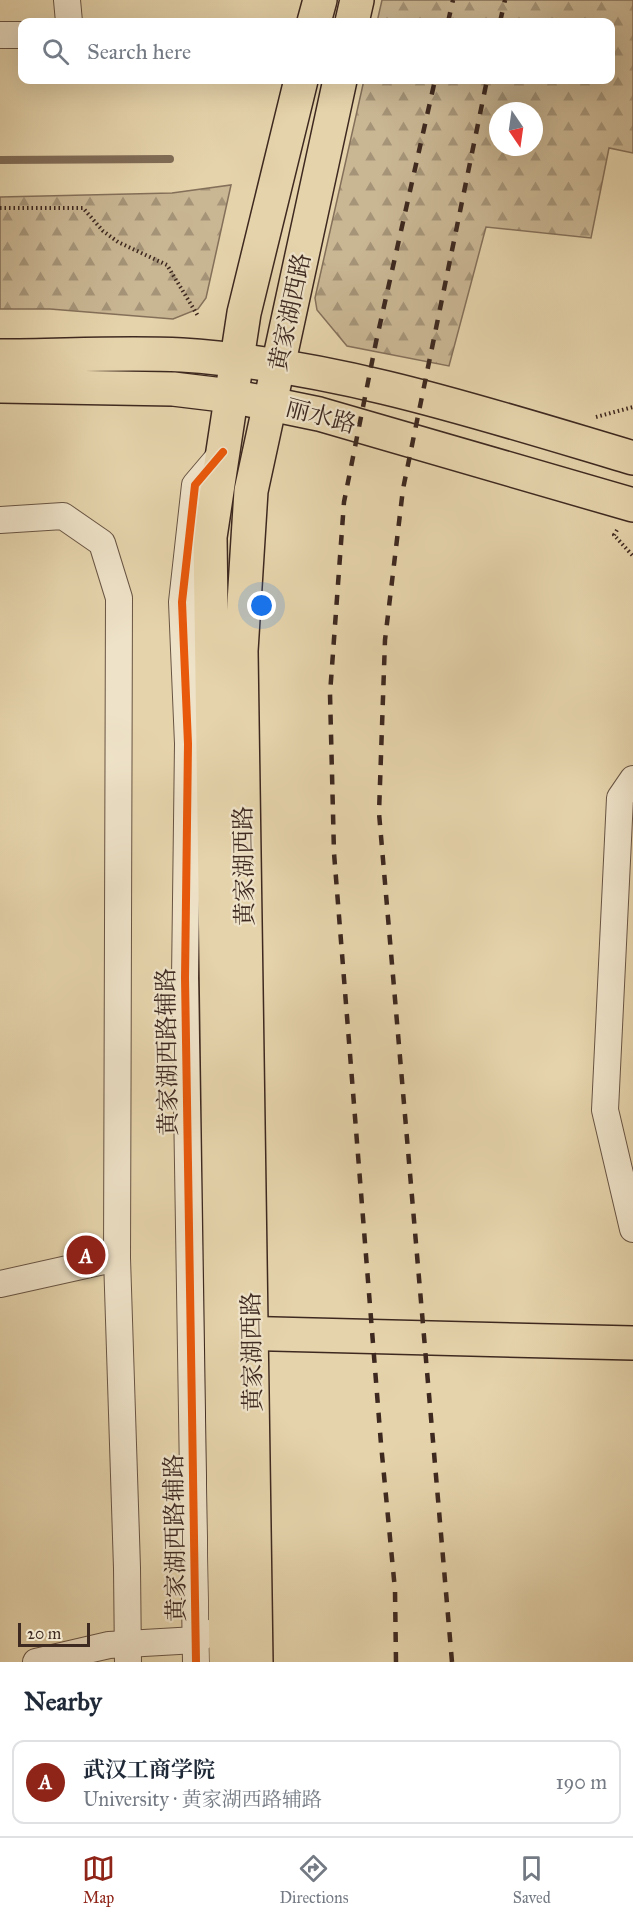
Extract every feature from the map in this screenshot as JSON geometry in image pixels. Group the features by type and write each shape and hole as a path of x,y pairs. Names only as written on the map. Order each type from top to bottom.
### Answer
{"main road":[{"path":"315,18 320,0"},
{"path":"353,18 357,0"},
{"name":"黄家湖西路","path":"256,1662 236,1334 210,537 244,313 299,84"},
{"name":"黄家湖西路","path":"226,1662 225,1625 236,1334 241,651 251,491 339,84"},
{"name":"丽水路","path":"0,356 180,355 278,367 329,375 422,396 624,448"},
{"name":"丽水路","path":"0,386 173,389 270,403 319,414 629,509"},
{"path":"236,1334 633,1343"}],"street":[{"path":"67,0 69,18"},
{"path":"0,36 18,35"},
{"name":"黄家湖西路辅路","path":"196,1651 185,978 188,744 182,602 195,485 223,452"},
{"path":"0,520 63,516 102,543 120,598 117,1258 128,1653"},
{"path":"633,780 620,798 606,1110 633,1229"},
{"path":"0,1284 117,1258"},
{"path":"36,1662 108,1645 128,1653 196,1651 225,1625"}],"path":[{"path":"0,208 83,208 103,231 118,243 167,265 198,316"},
{"path":"629,509 614,536 633,556"}],"green space":[{"path":"382,0 633,0 633,153 609,148 591,238 486,227 449,366 347,346 317,310 315,298 363,84 615,84 615,18 378,18"},
{"path":"231,185 206,298 198,309 173,319 50,309 0,309 0,197 172,193"}],"waterway":[{"path":"0,160 170,159"}],"railway":[{"path":"449,18 453,0"},
{"path":"501,18 505,0"},
{"path":"396,1662 395,1590 381,1444 334,853 330,694 344,502 376,342 434,84"},
{"path":"452,1662 379,813 385,640 403,489 486,84"}],"cycle path":[{"path":"196,1662 185,978 188,744 182,602 195,485 223,452"}],"place":[{"name":"武汉工商学院","path":"86,1255"}]}
